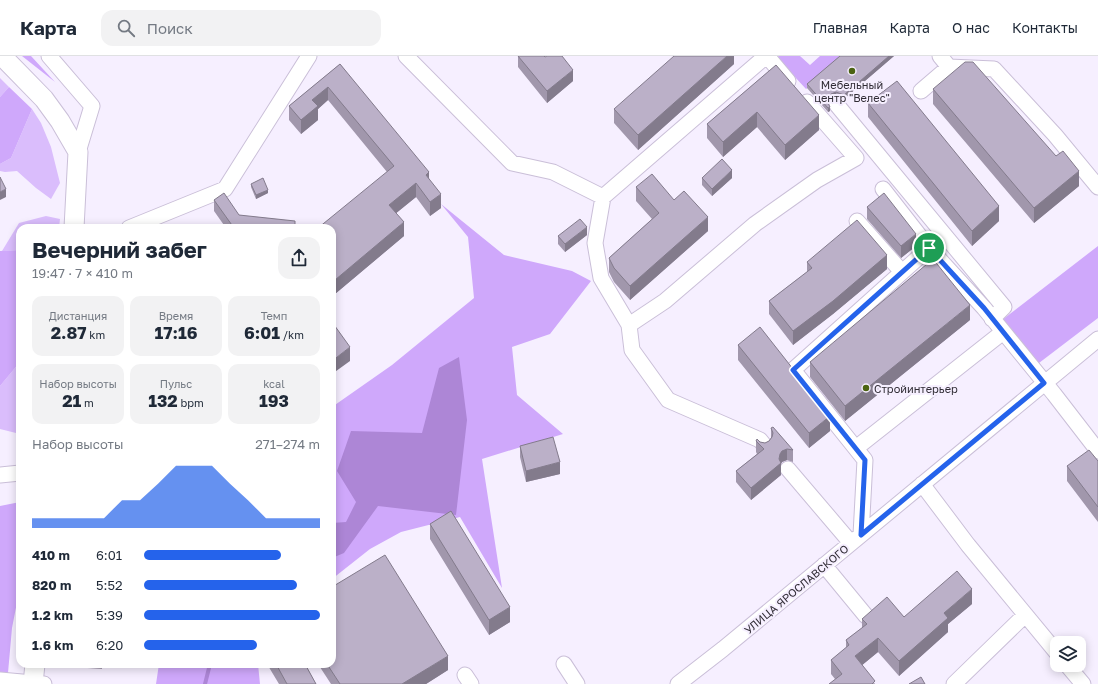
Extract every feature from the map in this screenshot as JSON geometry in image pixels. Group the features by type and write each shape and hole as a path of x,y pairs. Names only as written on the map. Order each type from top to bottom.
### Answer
{"main road":[{"path":"2,56 44,99 60,121 78,152 74,224"},
{"path":"35,668 37,684"}],"street":[{"path":"49,56 92,106 78,152"},
{"path":"139,224 225,188 309,56"},
{"path":"406,56 512,163 553,172 603,197"},
{"path":"629,325 665,301 755,224 817,180 856,158 766,56 603,197 595,243 601,278 629,325 632,350 668,400 760,440 764,445"},
{"path":"921,91 945,62 994,69 1055,135 1098,187"},
{"path":"837,104 1004,307 992,319"},
{"path":"883,189 929,248 1004,332 1098,451"},
{"path":"857,221 902,272"},
{"path":"856,539 865,460 793,370 929,248"},
{"path":"856,448 1004,332"},
{"name":"УЛИЦА ЯРОСЛАВСКОГО","path":"678,684 723,649 1098,338"},
{"path":"788,469 856,539"},
{"path":"0,475 16,473"},
{"path":"922,484 968,545 1050,645"},
{"path":"824,565 866,616"},
{"path":"954,684 1025,615"},
{"path":"564,664 577,684"},
{"path":"1073,672 1083,684"},
{"path":"0,680 37,684"}],"shaded area":[{"path":"22,56 31,56 55,82"},
{"path":"778,56 800,56 810,65 820,56 841,56 823,75 806,89 782,63"},
{"path":"0,78 9,87 0,97"},
{"path":"9,87 32,109 11,158 0,164 0,97"},
{"path":"32,109 41,123 51,147 60,183 51,199 17,171 0,171 0,164 11,158"},
{"path":"441,204 504,255 572,271 591,281 550,334 512,347 517,395 563,434 482,459 502,588 460,517 401,532 370,549 336,576 336,404 392,365 474,298 468,237"},
{"path":"46,216 60,219 59,224 19,223"},
{"path":"16,228 16,250 2,251"},
{"path":"1098,246 1098,318 1039,363 1002,320"},
{"path":"16,250 16,367 0,386 0,251"},
{"path":"459,357 467,420 456,515 378,506 344,553 336,556 336,523 346,522 356,502 337,471 351,431 422,433 439,368"},
{"path":"16,367 16,433 0,429 0,386"},
{"path":"16,503 16,608 12,628 7,684 0,684 0,506"},
{"path":"158,668 258,668 260,684 156,684"}],"building":[{"path":"518,56 562,56 573,70 547,91"},
{"path":"674,56 727,56 638,135 614,109"},
{"name":"Мебельный центр \"Велес\"","path":"840,56 889,56 844,95 836,92 831,94 828,98 830,107 828,108 807,84"},
{"path":"965,62 973,62 1056,156 1063,151 1079,171 1034,208 933,89"},
{"path":"340,64 429,172 426,175 441,194 430,202 416,183 389,205 404,222 336,279 336,224 323,224 394,166 328,87 312,100 318,106 301,120 289,106"},
{"path":"776,65 819,115 785,145 757,112 723,142 707,124"},
{"path":"897,81 999,206 972,231 868,103"},
{"path":"722,159 732,170 712,189 702,178"},
{"path":"652,174 674,200 684,191 708,217 630,286 614,268 609,258 659,213 636,187"},
{"path":"0,177 6,189 0,192"},
{"path":"263,178 268,190 256,195 251,184"},
{"path":"224,193 239,215 295,221 295,224 231,224 214,200"},
{"path":"884,193 916,234 901,246 867,207"},
{"path":"580,219 587,227 565,244 558,236"},
{"path":"857,220 887,255 833,301 793,331 769,301 812,268 807,262"},
{"path":"933,259 970,305 845,406 810,362"},
{"path":"760,327 830,416 809,433 738,345"},
{"path":"336,328 350,347 336,358"},
{"path":"773,427 793,450 787,449 782,451 779,459 781,463 751,488 736,471 764,449 756,441 757,439 760,442 765,443 769,441 772,437 773,433 771,428"},
{"path":"553,437 560,462 526,471 520,446"},
{"path":"1089,450 1098,461 1098,507 1067,466"},
{"path":"451,511 510,607 489,620 430,524"},
{"path":"385,555 448,656 402,684 340,684 330,668 336,668 336,585"},
{"path":"957,571 972,589 944,613 948,618 899,661 878,638 855,656 875,681 872,684 829,684 842,674 831,660 849,645 846,640 867,624 862,619 887,597 904,617"},
{"path":"278,668 307,668 316,684 287,684"},
{"path":"921,677 925,684 909,684"}],"waterway":[{"path":"205,684 209,668"}],"place":[{"name":"Мебельный центр \"Велес\"","path":"852,71"},
{"name":"Стройинтерьер","path":"866,388"}],"route":[{"path":"929,248 984,308 1044,383 861,535 865,460 793,370 929,248"}]}
